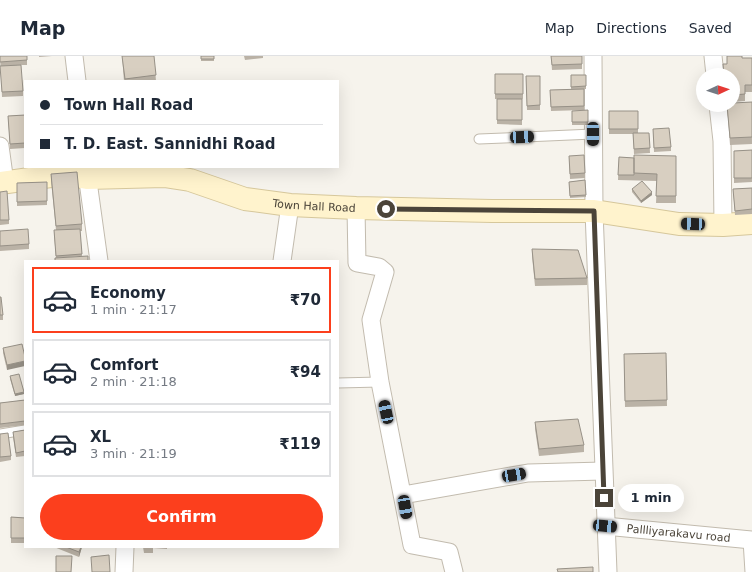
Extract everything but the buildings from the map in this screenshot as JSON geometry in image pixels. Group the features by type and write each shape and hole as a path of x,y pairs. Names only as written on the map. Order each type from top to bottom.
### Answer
{"street":[{"path":"74,56 77,80"},
{"path":"593,56 594,211 605,526 608,572"},
{"path":"713,56 714,68"},
{"path":"719,112 722,141 723,225"},
{"path":"0,146 2,183"},
{"path":"86,172 100,260"},
{"name":"Town Hall Road","path":"2,183 86,172 164,176 190,180 245,199 290,205 492,211 594,211 679,224 752,224"},
{"path":"282,260 290,205"},
{"path":"356,208 357,263 379,266 386,272 371,320 380,382 412,545 449,552 454,572"},
{"path":"402,495 528,472 603,470"},
{"name":"Pallliyarakavu road","path":"605,526 750,540"},
{"path":"124,572 125,548"}],"lane":[{"path":"479,139 593,134"},
{"path":"339,383 380,382"},
{"path":"0,434 24,430"},
{"path":"750,540 750,572"}],"route":[{"path":"386,209 594,211 604,498"}]}
